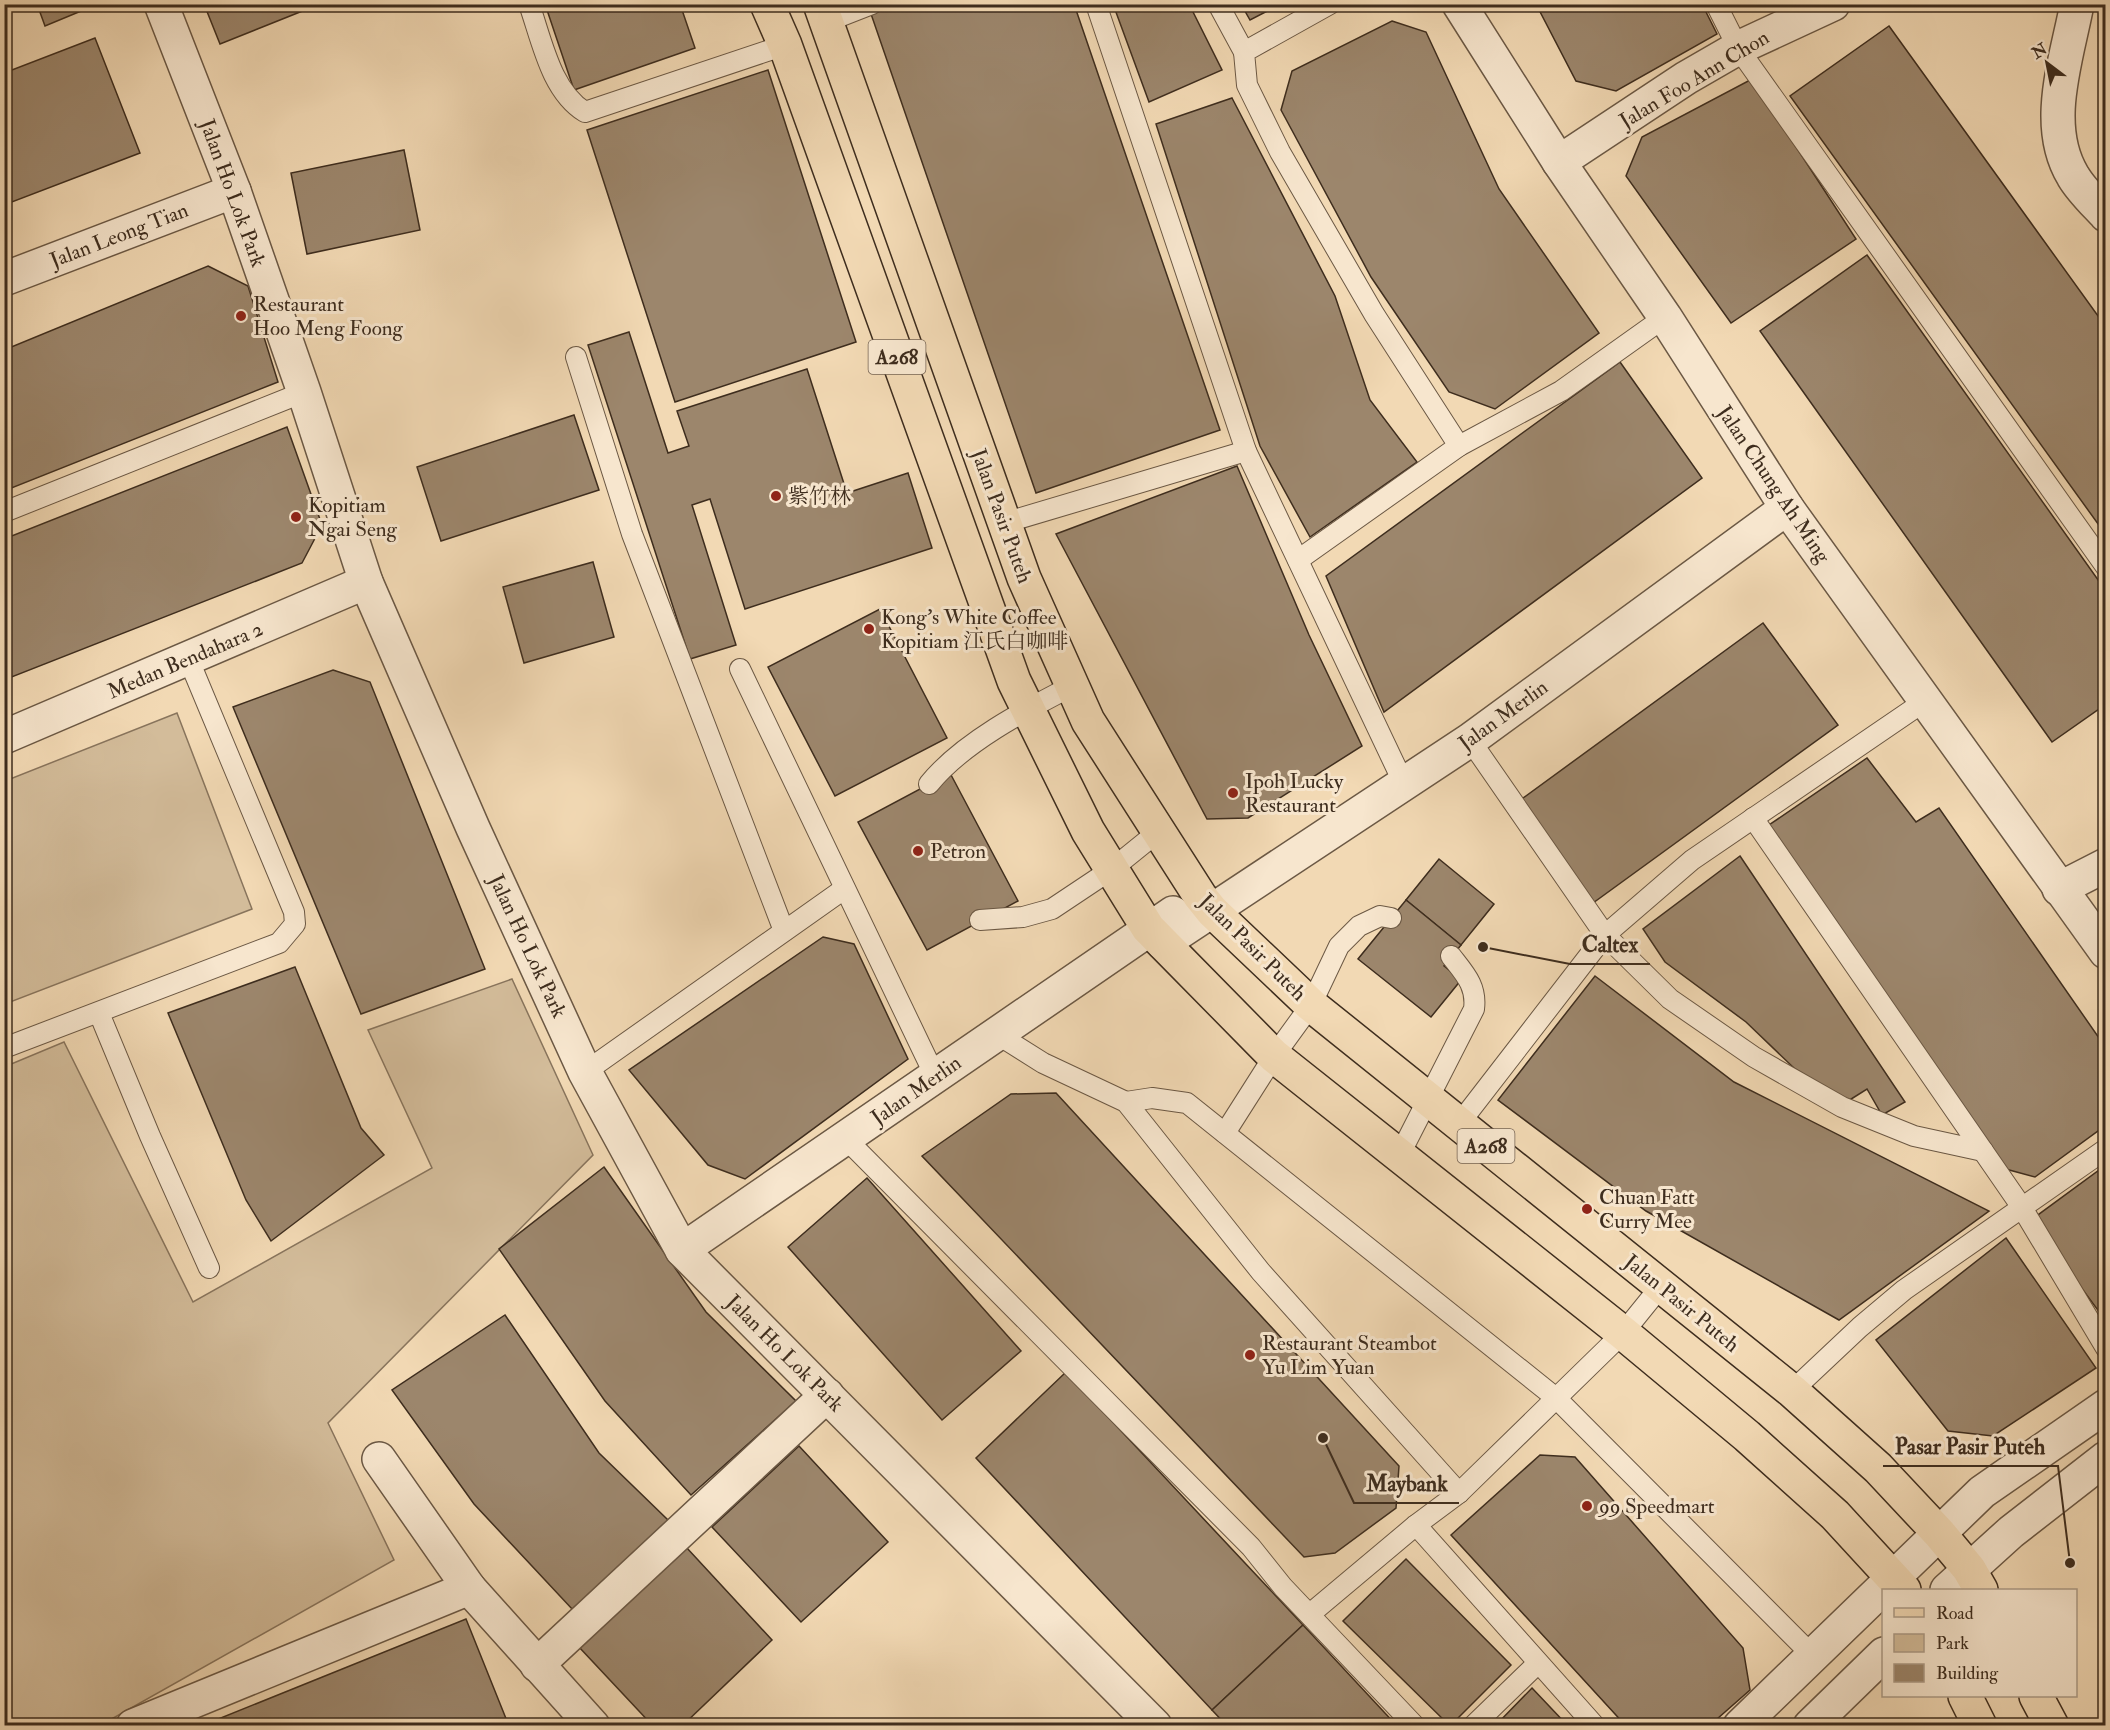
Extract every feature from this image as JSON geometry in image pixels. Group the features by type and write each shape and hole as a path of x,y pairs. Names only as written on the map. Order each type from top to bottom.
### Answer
{"main road":[{"name":"A268","path":"767,4 785,45 1014,681 1088,831 1155,935 1274,1056 1623,1332 1748,1436 1835,1515 1899,1584"},
{"name":"Jalan Pasir Puteh","path":"823,13 1024,578 1088,721 1206,904 1311,1005 1792,1391 1878,1468 1939,1533 1966,1583"},
{"path":"1966,1697 1980,1725"},
{"path":"2037,1697 2052,1725"}],"street":[{"name":"Jalan Ho Lok Park","path":"161,4 234,191 304,392 366,582 473,828 585,1072 682,1250 1155,1725"},
{"name":"Jalan Chung Ah Ming","path":"1459,4 1559,162 1665,317 1788,508 2106,952"},
{"name":"Jalan Foo Ann Chon","path":"1559,162 1686,78 1738,48 1833,4"},
{"path":"2077,4 2057,107 2059,138 2072,176 2106,215"},
{"name":"Jalan Leong Tian","path":"4,279 234,191"},
{"name":"Jalan Merlin","path":"682,1250 997,1034 1404,784 1470,740 1788,508"},
{"name":"Medan Bendahara 2","path":"4,737 366,582"},
{"path":"2059,889 2106,865"},
{"path":"537,1665 827,1395"},
{"path":"1899,1584 1939,1533 1982,1492 2106,1406"},
{"path":"1966,1583 2011,1532 2106,1458"},
{"path":"379,1459 469,1588 593,1725"},
{"path":"133,1725 469,1588"},
{"path":"1740,1725 1813,1656 1882,1598"},
{"path":"1810,1725 1882,1656"}],"lane":[{"path":"529,4 558,84 571,104 585,112 785,45"},
{"path":"823,13 872,4"},
{"path":"1096,4 1246,451 1404,784"},
{"path":"1218,4 1244,52 1247,84 1280,152 1374,314 1459,446"},
{"path":"1244,52 1330,4"},
{"path":"1716,4 1738,48 2106,567"},
{"path":"1298,560 1459,446 1561,391 1665,317"},
{"path":"576,357 632,534 784,932"},
{"path":"4,512 304,392"},
{"path":"1004,523 1246,451"},
{"path":"4,1048 279,943 295,924 294,912 188,658"},
{"path":"740,669 843,889 935,1076"},
{"path":"929,783 945,764 1028,708 1072,686"},
{"path":"1459,1124 1605,935 1692,860 1925,701"},
{"path":"1470,740 1605,935 1670,999 1754,1057 1842,1107 1914,1136 1983,1151"},
{"path":"1753,818 2021,1206 2106,1348"},
{"path":"980,920 1023,917 1052,909 1112,869 1159,831"},
{"path":"585,1072 843,889"},
{"path":"1224,1133 1274,1056 1311,1005 1339,946 1359,926 1380,916 1391,918"},
{"path":"1399,1156 1474,1009 1475,996 1470,981 1451,956"},
{"path":"99,1013 150,1136 209,1268"},
{"path":"997,1034 1043,1063 1126,1102 1261,1272 1459,1493"},
{"path":"1126,1102 1152,1098 1187,1103 1556,1398 1813,1656"},
{"path":"846,1139 1251,1547 1283,1587 1415,1725"},
{"path":"1792,1391 1860,1327 1904,1290 2021,1206 2106,1149"},
{"path":"1310,1614 1416,1525 1459,1493 1623,1332 1661,1286"},
{"path":"1416,1525 1537,1664 1595,1725"},
{"path":"1473,1725 1537,1664"}],"green space":[{"path":"177,713 252,909 5,1004 5,781"},
{"path":"512,979 593,1155 328,1423 394,1560 101,1725 5,1725 4,1067 64,1042 193,1302 432,1168 368,1030"}],"building":[{"path":"37,4 98,4 45,26"},
{"path":"204,4 320,4 220,44"},
{"path":"545,4 680,4 695,48 574,90"},
{"path":"890,4 1074,4 1220,430 1036,493 870,11"},
{"path":"1113,4 1189,4 1222,70 1149,102"},
{"path":"1241,4 1281,4 1250,20"},
{"path":"1536,4 1702,4 1717,34 1616,91 1576,81"},
{"path":"1392,21 1426,32 1499,189 1599,333 1495,409 1449,392 1371,277 1281,110 1292,71"},
{"path":"1889,26 2106,327 2106,535 1790,96"},
{"path":"95,38 140,153 4,205 4,73"},
{"path":"768,70 856,342 675,402 587,130"},
{"path":"1752,79 1856,239 1731,323 1626,176 1642,137"},
{"path":"1232,98 1335,296 1370,400 1417,462 1310,537 1260,446 1156,124"},
{"path":"404,150 420,230 307,254 291,173"},
{"path":"1867,255 2106,591 2106,704 2052,742 1760,331"},
{"path":"208,266 248,286 278,382 4,491 4,350"},
{"name":"紫竹林","path":"629,332 668,453 689,446 677,411 807,369 847,493 908,473 932,548 745,609 710,499 692,505 736,645 690,659 588,345"},
{"path":"1620,362 1702,478 1384,712 1326,576"},
{"path":"574,415 599,490 441,541 417,467"},
{"path":"287,427 322,525 302,563 4,680 4,539"},
{"path":"1237,466 1309,635 1362,746 1248,818 1207,819 1056,534"},
{"path":"593,562 614,637 524,663 503,587"},
{"path":"880,609 947,738 835,796 768,667"},
{"path":"1763,623 1838,725 1593,903 1519,801"},
{"path":"333,670 370,682 485,969 361,1014 233,707"},
{"path":"1867,758 1916,822 1939,808 2106,1048 2106,1125 2035,1177 2002,1168 1769,825"},
{"path":"950,773 1018,901 927,950 858,822"},
{"path":"1740,856 1905,1102 1882,1115 1867,1089 1848,1101 1795,1069 1746,1022 1665,962 1643,929"},
{"path":"1439,859 1494,904 1461,945 1406,900"},
{"path":"1406,900 1461,945 1444,966 1461,980 1431,1017 1358,959"},
{"path":"823,937 854,944 908,1059 745,1179 708,1165 629,1070"},
{"path":"295,967 361,1128 384,1155 271,1241 246,1200 168,1013"},
{"path":"1595,976 1734,1082 1989,1211 1839,1320 1646,1211 1498,1100"},
{"path":"1056,1093 1399,1466 1396,1508 1335,1553 1304,1557 922,1156 1011,1094"},
{"path":"2106,1165 2106,1321 2031,1220"},
{"path":"604,1167 706,1312 796,1401 691,1495 605,1401 499,1249"},
{"path":"867,1178 1021,1351 942,1420 788,1247"},
{"path":"2006,1238 2096,1368 1993,1436 1948,1431 1876,1340"},
{"path":"505,1315 599,1453 668,1520 573,1610 474,1504 392,1390"},
{"path":"1066,1372 1303,1625 1212,1710 976,1458"},
{"path":"799,1446 888,1542 801,1622 712,1527"},
{"path":"1540,1455 1575,1457 1743,1648 1750,1690 1709,1726 1626,1726 1451,1535"},
{"path":"686,1547 772,1640 682,1726 653,1726 579,1647"},
{"path":"1406,1559 1511,1665 1450,1726 1343,1621"},
{"path":"466,1619 509,1726 201,1726"},
{"path":"1303,1625 1397,1726 1227,1726 1212,1710"},
{"path":"1532,1688 1568,1726 1495,1726"}],"place":[{"name":"Restaurant Hoo Meng Foong","path":"241,316"},
{"name":"紫竹林","path":"776,496"},
{"name":"Kopitiam Ngai Seng","path":"296,517"},
{"name":"Kong's White Coffee Kopitiam 江氏白咖啡","path":"869,629"},
{"name":"Ipoh Lucky Restaurant","path":"1233,793"},
{"name":"Petron","path":"918,851"},
{"name":"Caltex","path":"1483,947"},
{"name":"Chuan Fatt Curry Mee","path":"1587,1209"},
{"name":"Restaurant Steambot Yu Lim Yuan","path":"1250,1355"},
{"name":"Maybank","path":"1323,1438"},
{"name":"99 Speedmart","path":"1587,1506"},
{"name":"Pasar Pasir Puteh","path":"2070,1563"}]}
